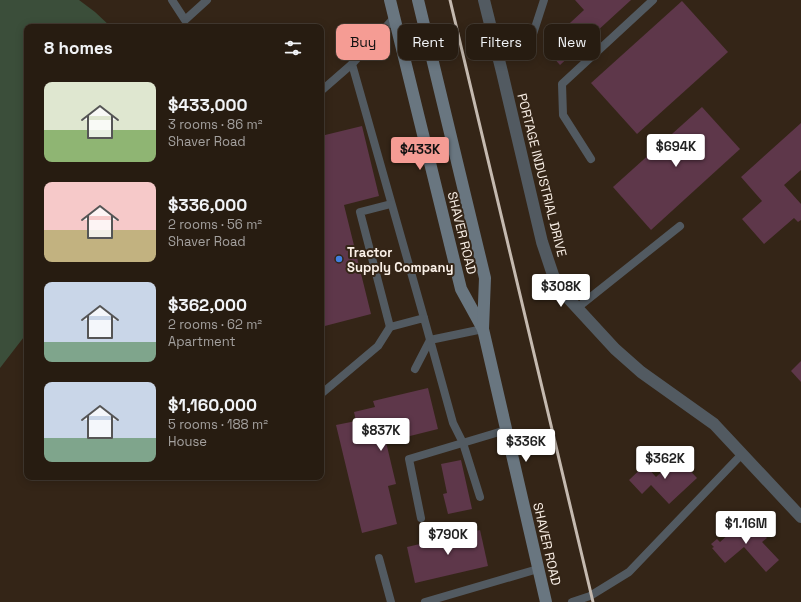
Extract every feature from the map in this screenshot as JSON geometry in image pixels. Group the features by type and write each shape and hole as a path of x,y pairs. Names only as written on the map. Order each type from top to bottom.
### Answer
{"main road":[{"name":"SHAVER ROAD","path":"390,0 461,289 483,329"},
{"name":"SHAVER ROAD","path":"418,0 485,278 483,329 546,602"}],"street":[{"name":"PORTAGE INDUSTRIAL DRIVE","path":"484,0 490,24"},
{"name":"PORTAGE INDUSTRIAL DRIVE","path":"499,60 542,242 553,274 568,298 615,349 641,372 714,424 801,517"}],"lane":[{"path":"172,0 185,20 207,0"},
{"path":"536,24 544,0"},
{"path":"591,159 564,115 562,84 653,0"},
{"path":"324,89 352,64 394,18"},
{"path":"352,64 453,423 463,443 480,497"},
{"path":"390,327 360,212 391,204"},
{"path":"577,308 680,226"},
{"path":"324,391 378,346 390,327 424,318"},
{"path":"430,340 483,329"},
{"path":"415,369 430,340"},
{"path":"421,518 409,459 506,430"},
{"path":"572,602 590,596 629,572 742,454"},
{"path":"380,558 391,602"},
{"path":"425,602 538,569"}],"green space":[{"path":"0,0 79,0 108,24 24,24 24,337 0,368"}],"building":[{"path":"575,0 631,0 600,28 600,24 569,24 584,10"},
{"path":"682,1 728,52 637,134 591,83"},
{"path":"556,60 565,60 560,65"},
{"path":"702,107 740,149 651,230 613,187"},
{"path":"801,123 801,170 784,185 801,204 801,220 798,222 794,218 764,244 742,219 762,201 741,177"},
{"name":"Tractor Supply Company","path":"362,126 379,196 344,205 371,314 324,326 324,135"},
{"path":"801,361 801,382 791,371"},
{"path":"428,388 438,429 386,442 396,484 388,486 397,524 362,533 336,425 356,421 354,412 375,407 373,401"},
{"path":"677,457 697,478 669,504 651,485 642,494 629,480 645,465 656,477"},
{"path":"461,460 472,509 448,514 443,494 447,493 441,464"},
{"path":"748,517 767,538 762,542 779,560 766,572 744,547 725,563 712,548 714,547 711,544 717,539 720,542"},
{"path":"480,530 488,566 415,583 407,547"}],"railway":[{"path":"450,0 593,602"}],"place":[{"name":"Tractor Supply Company","path":"339,259"}]}
